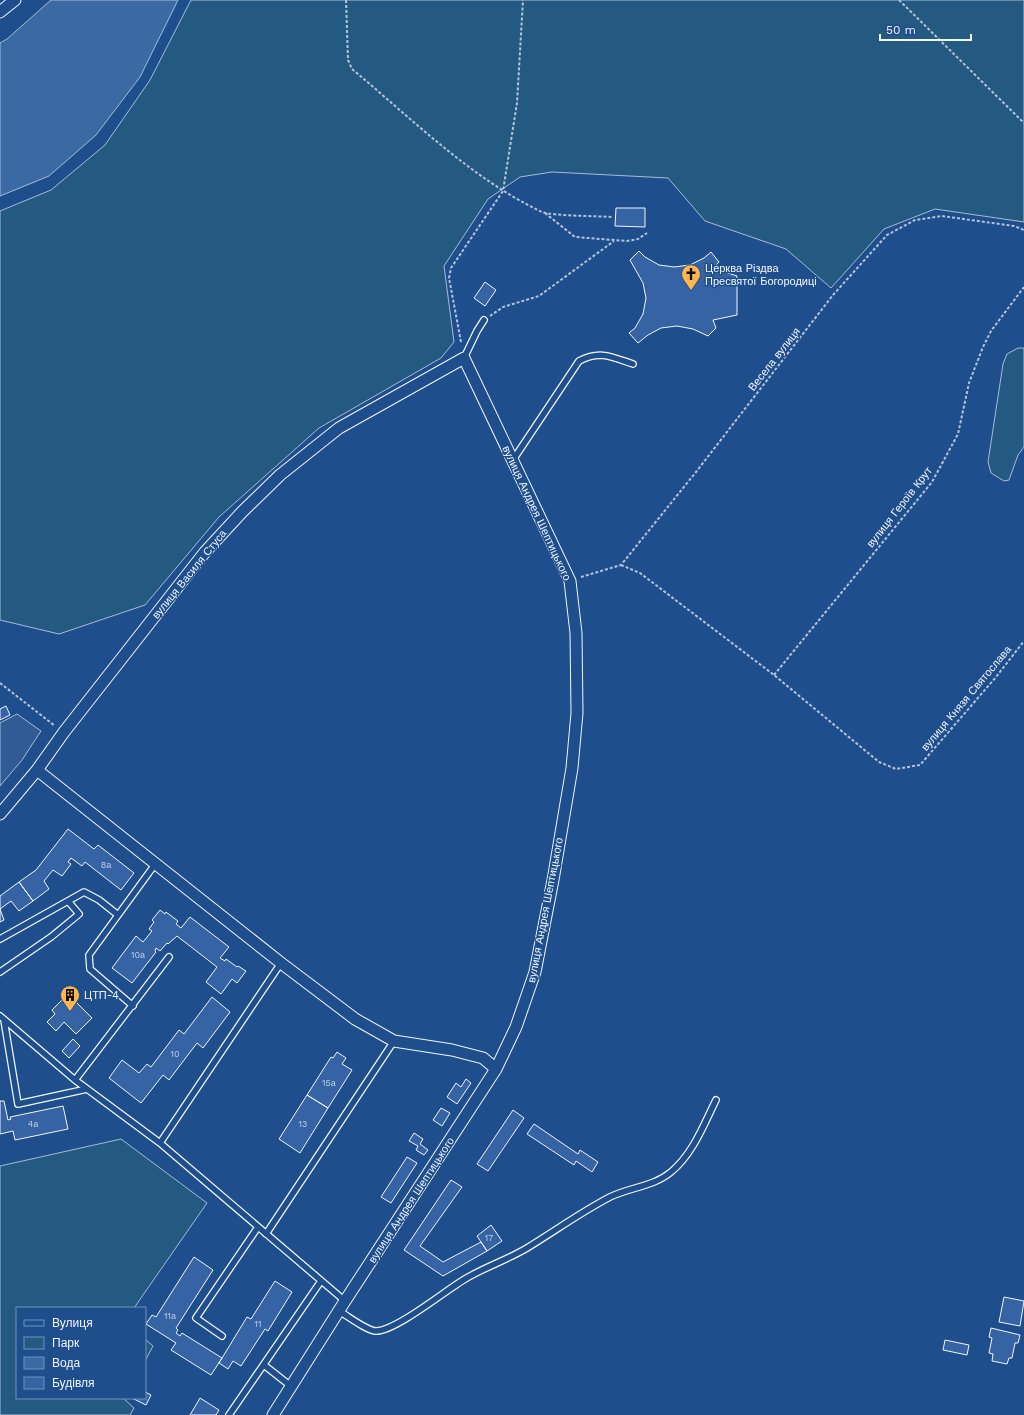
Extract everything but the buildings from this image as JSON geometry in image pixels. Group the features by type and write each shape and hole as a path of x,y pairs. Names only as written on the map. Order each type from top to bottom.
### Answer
{"street":[{"path":"0,12 14,0"},
{"name":"вулиця Андрея Шептицького","path":"274,1415 342,1306 496,1069 516,1027 535,972 572,768 577,713 576,641 570,581 464,358"},
{"name":"вулиця Василя Стуса","path":"0,814 37,770 64,732 205,552 242,512 280,475 339,428 464,358"},
{"path":"37,770 281,963 355,1019 394,1041 452,1050 483,1058 496,1069"}],"lane":[{"path":"464,358 476,331 484,320"},
{"path":"513,460 579,361 590,355 604,355 633,364"},
{"path":"133,1006 90,969 89,955 156,863"},
{"path":"0,939 84,892 99,900 118,915"},
{"path":"0,972 51,937 79,914 68,901"},
{"path":"75,1080 169,957"},
{"path":"160,1143 281,963"},
{"path":"2,1018 18,1104 87,1089"},
{"path":"2,1018 75,1080 160,1143 321,1281 342,1306 369,1329 376,1331 384,1329 408,1317 465,1278 528,1247 586,1209 612,1196 663,1178 679,1165 689,1151 716,1100"},
{"path":"266,1234 394,1041"},
{"path":"222,1336 196,1318 258,1227"},
{"path":"229,1415 321,1281"},
{"path":"264,1365 292,1387"}],"path":[{"path":"346,0 348,60 352,69 477,174 503,191 544,212 575,237 614,241 632,240 647,233"},
{"path":"464,358 450,278 451,268 503,191 516,103 523,0"},
{"path":"899,0 1024,123"},
{"path":"544,212 612,217"},
{"name":"Весела вулиця","path":"621,565 696,472 833,294 887,235 915,220 942,216 1014,226 1024,230"},
{"path":"484,320 503,307 539,296 614,241"},
{"name":"вулиця Героїв Крут","path":"774,676 932,482 958,434 969,383 983,347 991,331 1024,288"},
{"path":"570,581 621,565 640,573 774,676"},
{"name":"вулиця Князя Святослава","path":"774,676 879,762 896,769 920,765 996,678 1024,640"},
{"path":"0,683 64,732"}],"green space":[{"path":"191,0 1024,0 1024,222 935,209 884,229 831,288 786,249 705,221 668,178 552,172 520,177 488,199 444,266 454,342 441,358 319,428 219,517 145,605 59,634 0,620 0,211 51,190 105,145 150,80"},
{"path":"1018,348 1024,348 1024,447 1018,455 1009,480 1004,481 991,473 988,462 1003,364 1007,354"},
{"path":"121,1139 207,1203 135,1307 16,1307 16,1399 124,1399 134,1408 130,1415 0,1415 0,1166"},
{"path":"146,1340 153,1346 146,1359"}],"shaded area":[{"path":"17,714 41,731 22,760 0,786 0,723"}],"water":[{"path":"51,0 178,0 140,77 96,135 49,176 0,196 0,43 7,39"}],"place":[{"name":"Церква Різдва Пресвятої Богородиці","path":"691,291"},
{"name":"ЦТП-4","path":"70,1012"}]}
